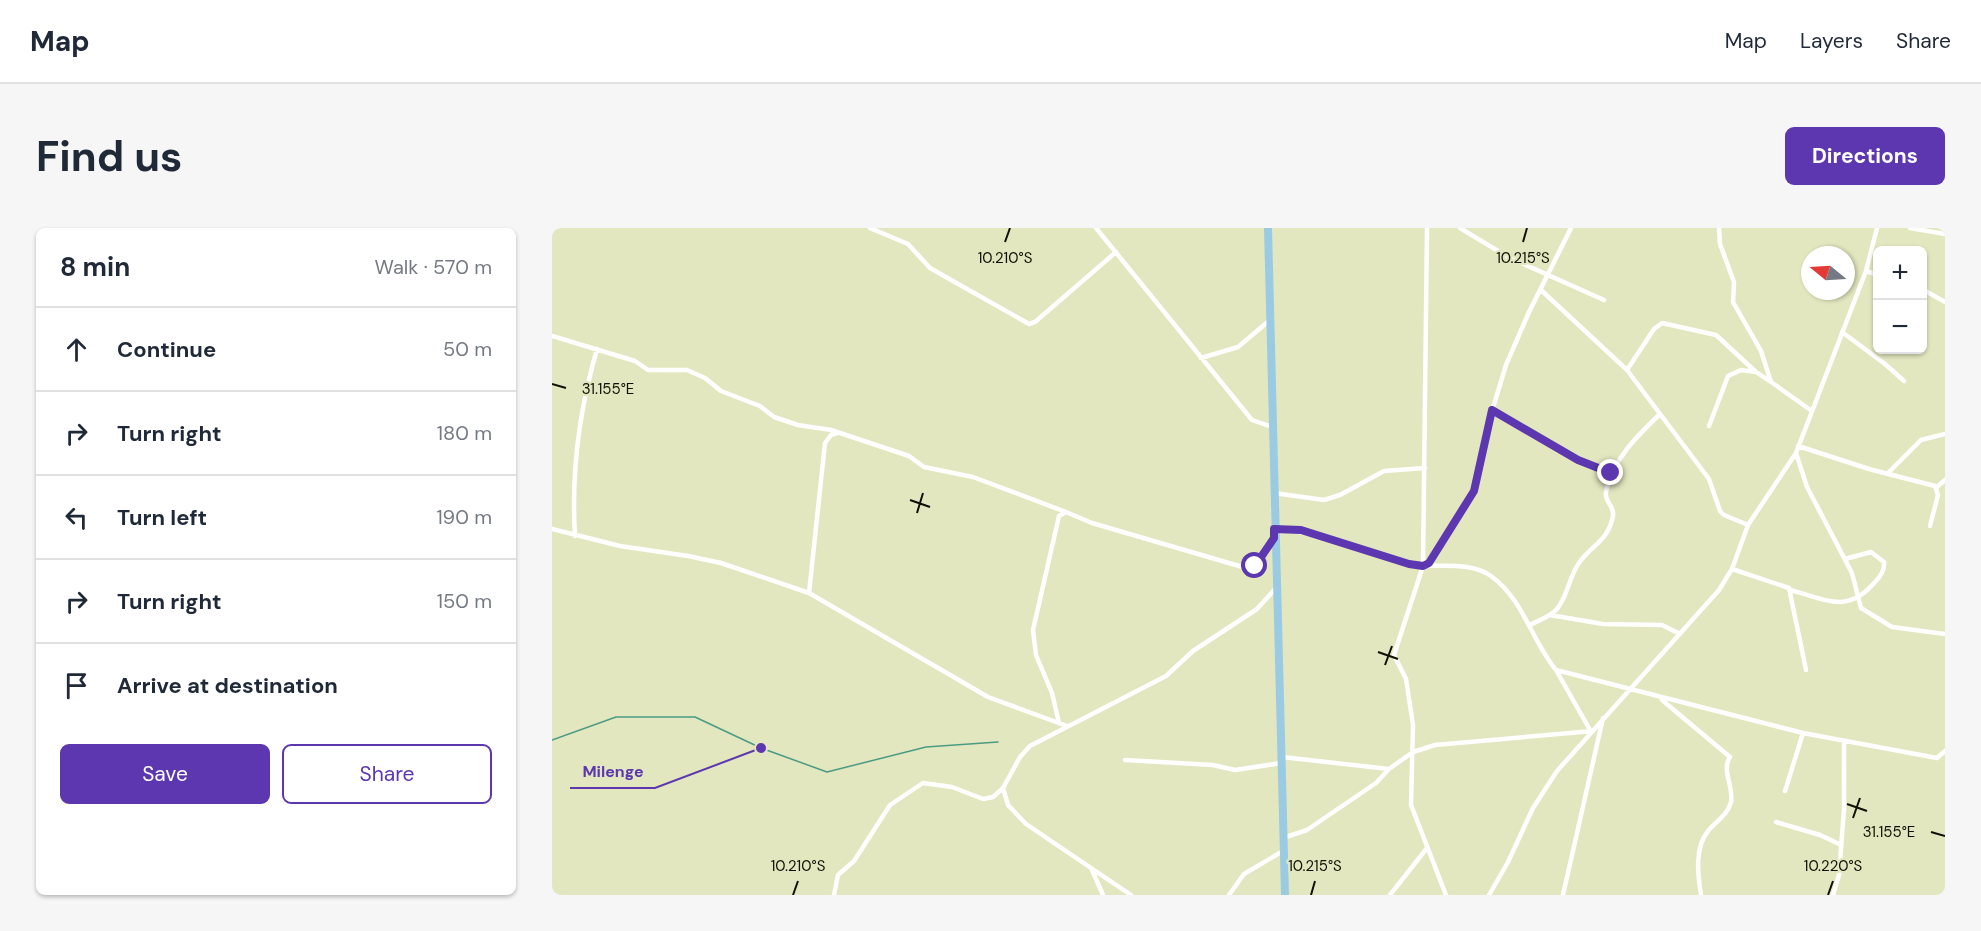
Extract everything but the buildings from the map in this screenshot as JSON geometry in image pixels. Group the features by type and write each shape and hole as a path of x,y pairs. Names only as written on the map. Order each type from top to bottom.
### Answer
{"main road":[{"path":"1268,228 1284,895"}],"street":[{"path":"870,228 908,244 930,268 1029,324 1035,322 1116,252"},
{"path":"1096,228 1252,420 1272,427"},
{"path":"1427,228 1423,566 1394,655 1406,679 1413,725 1411,805 1446,895"},
{"path":"1460,228 1508,257 1604,300"},
{"path":"1423,566 1434,557 1474,491 1492,410 1506,365 1571,228"},
{"path":"1719,228 1720,244 1734,282 1733,302 1761,351 1772,382"},
{"path":"1489,895 1545,788 1592,730 1719,590 1732,569 1748,525 1796,453 1866,272 1877,228"},
{"path":"1910,228 1945,234"},
{"path":"1866,272 1873,274"},
{"path":"1541,290 1627,370 1710,479 1720,511 1748,525"},
{"path":"1927,291 1945,302"},
{"path":"1201,358 1238,347 1270,320"},
{"path":"1627,370 1654,329 1662,323 1716,335 1755,372 1812,411"},
{"path":"1842,332 1904,381"},
{"path":"552,336 635,361 648,370 687,370 705,378 721,391 760,406 774,417 837,433 909,456 924,467 973,477 1101,525 1246,568 1255,566 1274,538"},
{"path":"575,536 573,494 576,445 583,396 597,350"},
{"path":"1709,426 1728,376 1741,370 1755,372"},
{"path":"1492,410 1578,460 1612,473"},
{"path":"1530,625 1550,615 1564,600 1579,563 1604,539 1613,515 1613,509 1606,502 1606,493 1612,473 1623,453 1660,414"},
{"path":"809,593 825,443 827,438 837,433"},
{"path":"1888,473 1921,440 1945,434"},
{"path":"1798,446 1937,487"},
{"path":"1796,453 1807,487 1852,573 1857,599 1864,611 1886,625 1945,634"},
{"path":"1273,493 1324,500 1340,495 1384,471 1425,468"},
{"path":"1930,526 1937,502 1937,487 1945,480"},
{"path":"1059,723 1052,693 1036,655 1034,630 1057,521 1066,512"},
{"path":"1274,529 1301,530 1392,559 1423,566 1448,565 1490,575 1513,597 1592,730"},
{"path":"552,530 721,563 809,593 988,697 1067,726"},
{"path":"1732,569 1790,590 1843,603 1857,599 1884,570 1884,562 1871,552 1845,559"},
{"path":"834,895 838,875 854,861 885,811 918,785 936,784 983,799 993,797 1003,788 1026,750 1067,726 1166,676 1193,651 1257,609 1275,589"},
{"path":"1790,590 1806,670"},
{"path":"1550,615 1603,624 1662,626 1680,634"},
{"path":"1556,670 1803,733 1937,758 1945,751"},
{"path":"1660,698 1730,757 1726,766 1731,800 1723,816 1706,834 1698,866 1701,895"},
{"path":"1563,895 1603,718"},
{"path":"1283,838 1306,830 1339,810 1377,783 1389,768 1413,752 1435,745 1592,730"},
{"path":"1785,791 1803,733"},
{"path":"1833,895 1839,875 1839,844 1844,809 1844,741"},
{"path":"1125,760 1213,765 1235,770 1281,760 1389,768"},
{"path":"1003,788 1008,805 1026,824 1131,895"},
{"path":"1776,822 1820,835 1839,844"},
{"path":"1390,895 1427,848"},
{"path":"1228,895 1244,874 1283,851"},
{"path":"1090,867 1103,895"}],"waterway":[{"path":"552,740 616,717 695,717 761,748 827,772 926,747 998,742"}],"place":[{"name":"Milenge","path":"761,748"}],"route":[{"path":"1255,566 1274,538 1274,529 1301,530 1409,564 1423,566 1429,563 1474,491 1492,410 1578,460 1611,473"}]}
